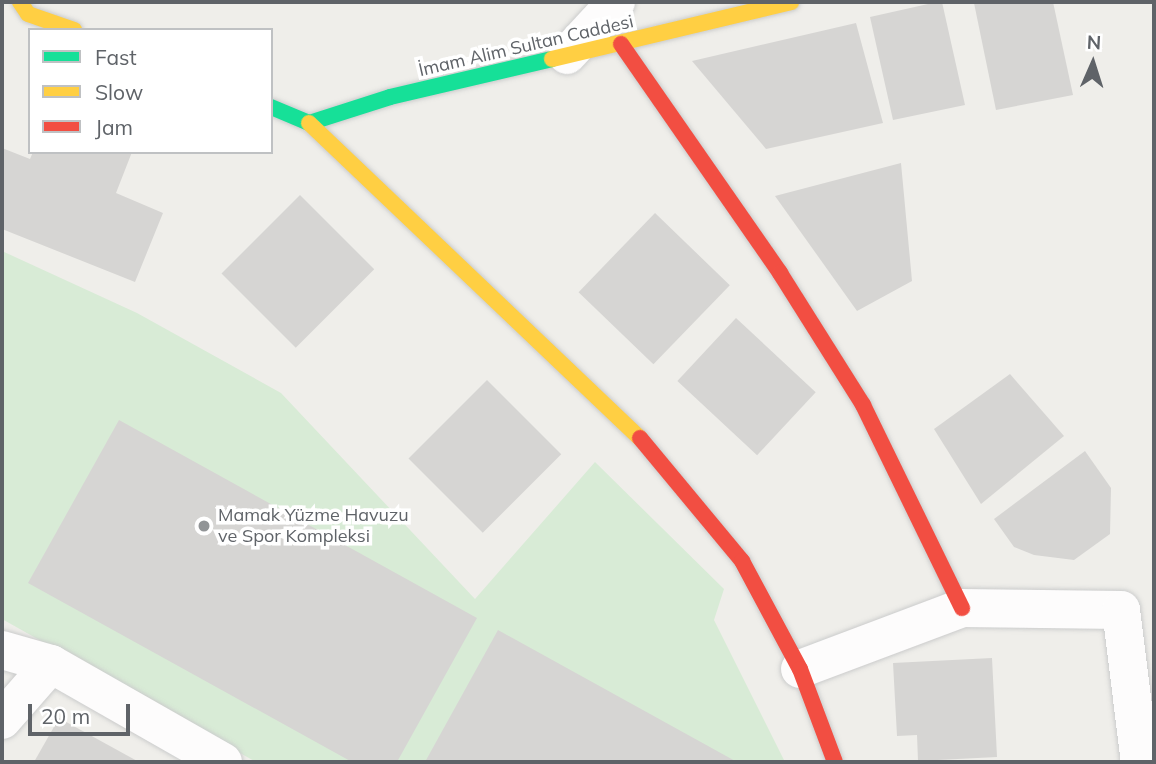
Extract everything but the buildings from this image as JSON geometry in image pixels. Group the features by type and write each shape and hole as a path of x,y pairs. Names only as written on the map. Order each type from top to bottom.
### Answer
{"street":[{"path":"20,2 28,14 68,28"},
{"path":"566,55 616,2"},
{"name":"İmam Alim Sultan Caddesi","path":"309,123 390,97 791,2"},
{"path":"621,44 780,273 863,405 962,608"},
{"path":"273,108 309,123 656,454 742,561 800,669 835,762"},
{"path":"800,669 962,608 1121,610 1140,762"},
{"path":"2,650 51,664 223,762"},
{"path":"2,720 51,664"}],"green space":[{"name":"Mamak Yüzme Havuzu ve Spor Kompleksi","path":"2,251 137,313 281,393 475,599 595,462 724,589 714,620 785,762 256,762 2,619"}],"traffic: fast":[{"path":"273,108 309,123 390,97 552,59"}],"traffic: slow":[{"path":"20,2 28,14 68,28"},
{"path":"552,59 791,2"},
{"path":"309,123 640,438"}],"traffic: jam":[{"path":"621,44 780,273 863,405 962,608"},
{"path":"640,438 742,561 800,669 835,762"}],"place":[{"name":"Mamak Yüzme Havuzu ve Spor Kompleksi","path":"204,526"}]}
